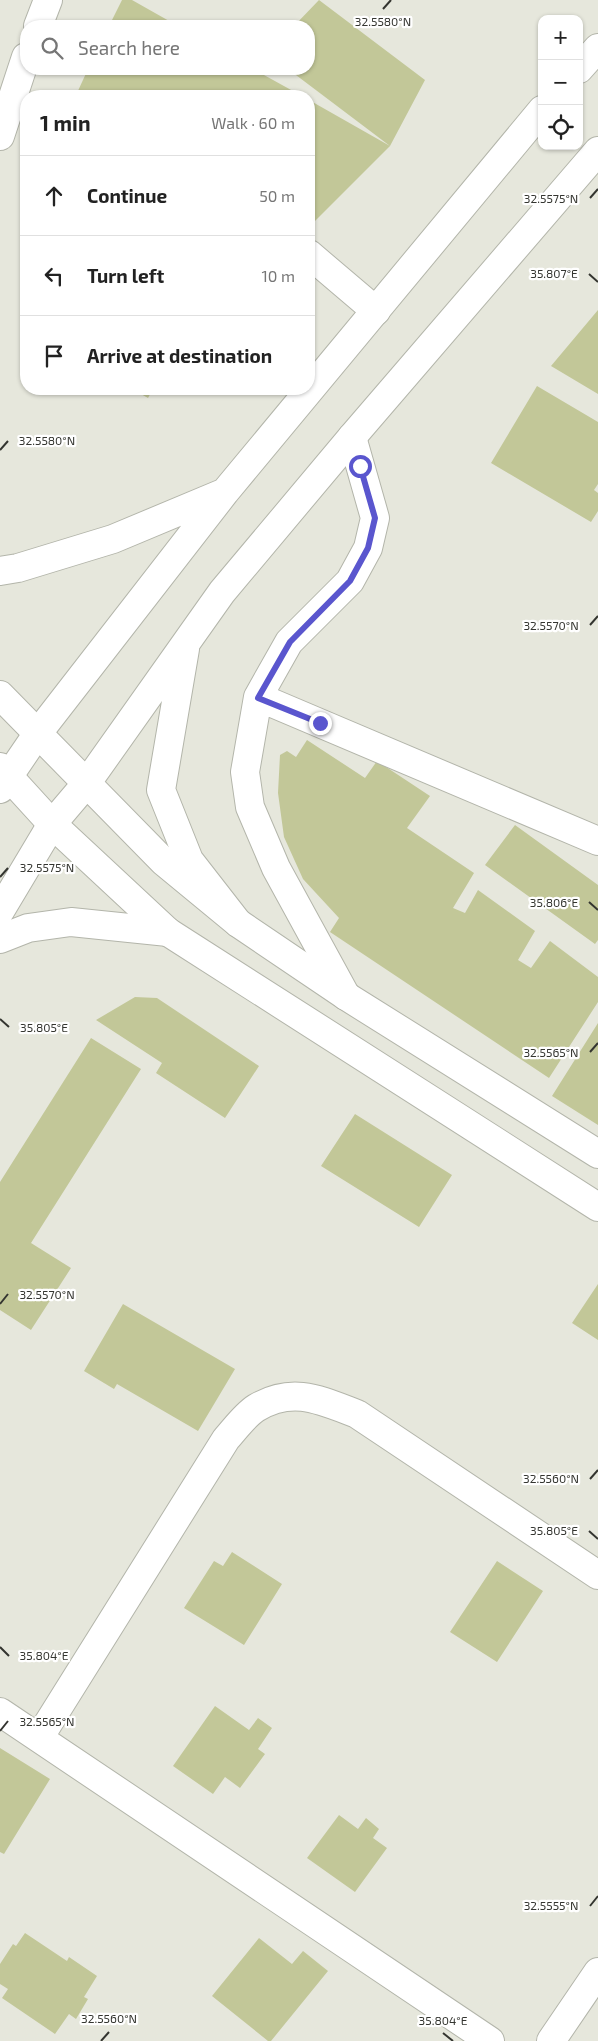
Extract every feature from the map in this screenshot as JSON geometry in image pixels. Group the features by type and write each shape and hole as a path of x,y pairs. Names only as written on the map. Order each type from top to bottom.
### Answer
{"main road":[{"path":"40,20 48,0"},
{"path":"583,65 598,48"},
{"path":"23,90 24,75"},
{"path":"0,136 20,98"},
{"path":"315,384 538,115"},
{"path":"0,911 52,824 86,784 222,592 352,437 598,151"},
{"path":"315,259 376,311"},
{"path":"306,395 225,492 3,778 168,932 598,1207"},
{"path":"346,996 276,868 250,807 244,772 258,698 290,642 350,581 368,548 375,518 352,437"},
{"path":"0,571 18,568 113,538 225,492"},
{"path":"186,642 160,790 189,860 238,924"},
{"path":"0,695 164,862 238,924 346,996 598,1154"},
{"path":"258,698 598,841"},
{"path":"0,939 28,928 71,922 168,932"},
{"path":"39,1738 226,1439 255,1409 284,1396 315,1399 356,1414 598,1575"},
{"path":"0,1712 490,2041"},
{"path":"551,2041 598,1972"}],"building":[{"path":"122,0 132,0 167,20 112,20"},
{"path":"319,0 425,80 390,146 296,75 315,75 315,20 300,20"},
{"path":"85,75 264,75 291,90 78,90"},
{"path":"315,103 390,146 315,221"},
{"path":"598,310 598,394 551,366"},
{"path":"537,386 598,422 598,484 594,490 598,493 598,511 591,522 491,463"},
{"path":"307,740 365,778 377,761 430,796 407,828 474,873 453,908 465,913 478,890 535,931 518,960 531,968 550,941 598,977 598,1002 549,1078 330,932 339,918 303,879 284,837 278,793 280,755 287,751 296,757"},
{"path":"515,825 598,885 598,940 595,944 485,865"},
{"path":"135,997 157,998 259,1066 225,1118 156,1073 162,1063 96,1020"},
{"path":"598,1023 598,1125 552,1096"},
{"path":"91,1038 141,1069 31,1243 71,1268 31,1330 0,1310 0,1182"},
{"path":"355,1114 452,1175 419,1227 321,1166"},
{"path":"598,1284 598,1340 572,1323"},
{"path":"123,1304 235,1369 198,1431 117,1384 114,1389 84,1371"},
{"path":"232,1552 282,1584 244,1645 184,1608 214,1561 223,1566"},
{"path":"497,1561 543,1591 497,1662 450,1632"},
{"path":"215,1706 249,1730 258,1718 272,1728 258,1749 265,1754 240,1788 225,1777 213,1794 173,1766"},
{"path":"0,1748 50,1779 4,1854 0,1852"},
{"path":"339,1815 358,1829 366,1818 379,1829 373,1838 387,1848 355,1892 307,1858"},
{"path":"25,1933 67,1961 69,1957 97,1976 84,1997 88,1999 76,2019 69,2014 55,2034 2,1998 8,1989 0,1984 0,1964 13,1944 16,1946"},
{"path":"259,1938 292,1964 303,1951 328,1971 271,2041 268,2041 212,1996"}],"route":[{"path":"320,723 258,698 290,642 350,581 368,548 375,518 360,466"}]}
